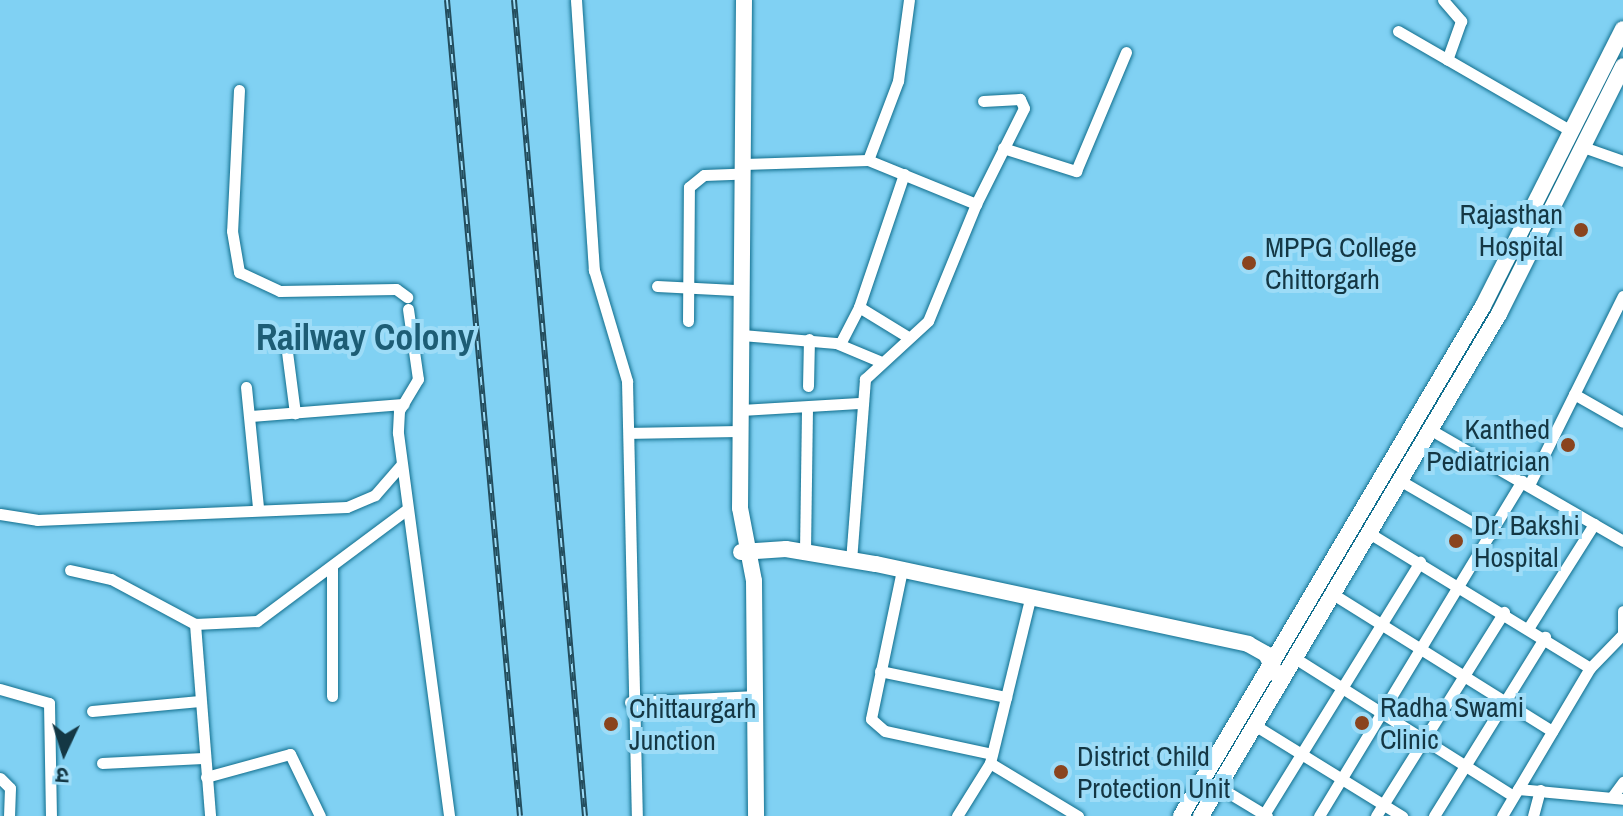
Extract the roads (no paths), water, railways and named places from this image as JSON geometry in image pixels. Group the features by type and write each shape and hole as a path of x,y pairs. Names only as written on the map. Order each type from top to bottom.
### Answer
{"main road":[{"path":"736,0 742,335 740,508 744,551"},
{"path":"744,0 733,431 744,551 756,816"},
{"path":"1181,816 1273,666 1483,306 1623,29"},
{"path":"1201,816 1298,660 1431,430 1583,147 1616,95 1623,66"},
{"path":"744,551 805,552 851,560 1248,644 1273,666 1280,687"},
{"path":"747,816 751,696"}],"street":[{"path":"576,0 594,270 627,381 630,433 630,702 637,816"},
{"path":"868,160 898,81 909,0"},
{"path":"1443,0 1461,21 1447,60"},
{"path":"1398,31 1571,131"},
{"path":"1003,148 1076,171 1126,52"},
{"path":"239,90 232,231 239,272 280,291 396,289 408,303 418,379 404,404 401,465 449,816"},
{"path":"851,560 859,403 879,361 908,337 941,299 976,204 1023,102 983,101"},
{"path":"1583,147 1623,161"},
{"path":"688,321 691,183 740,169 868,160 976,204"},
{"path":"840,344 859,307 904,174"},
{"path":"657,286 735,290"},
{"path":"1319,816 1385,715 1492,534 1526,483 1623,296"},
{"path":"859,307 908,337"},
{"path":"742,335 840,344 879,361"},
{"path":"808,386 809,339"},
{"path":"286,344 295,413"},
{"path":"246,387 258,507"},
{"path":"1574,394 1623,422"},
{"path":"741,410 807,411 816,403 859,403"},
{"path":"250,416 404,404"},
{"path":"805,552 807,411"},
{"path":"1431,430 1623,541"},
{"path":"630,433 733,431"},
{"path":"0,514 37,520 258,507 357,505 401,465"},
{"path":"1401,481 1492,534"},
{"path":"70,570 111,579 195,624 267,618 406,510"},
{"path":"1529,627 1594,524"},
{"path":"1369,533 1529,627 1590,668"},
{"path":"1219,787 1265,815 1339,686 1382,625 1420,562"},
{"path":"332,568 332,696"},
{"path":"902,570 870,713 878,729 991,759 1074,815"},
{"path":"1336,596 1552,731"},
{"path":"957,816 991,759 1030,599"},
{"path":"1502,816 1590,668 1623,634 1623,611"},
{"path":"1376,816 1504,612"},
{"path":"195,624 203,758 210,816"},
{"path":"1434,816 1545,637"},
{"path":"1298,660 1465,766 1516,793 1540,790 1618,798 1623,782"},
{"path":"880,671 1006,697"},
{"path":"0,689 35,693 51,708 51,816"},
{"path":"630,702 751,696"},
{"path":"92,711 200,701"},
{"path":"1256,726 1402,816"},
{"path":"206,777 290,754 320,816"},
{"path":"102,763 203,758"},
{"path":"0,778 10,788 9,816"},
{"path":"1533,816 1540,790"}],"railway":[{"path":"447,0 520,816"},
{"path":"514,0 585,816"}],"place":[{"name":"Rajasthan Hospital","path":"1581,230"},
{"name":"MPPG College Chittorgarh","path":"1249,263"},
{"name":"Kanthed Pediatrician","path":"1568,445"},
{"name":"Dr. Bakshi Hospital","path":"1456,541"},
{"name":"Radha Swami Clinic","path":"1362,723"},
{"name":"Chittaurgarh Junction","path":"611,724"},
{"name":"District Child Protection Unit","path":"1061,772"}],"district":[{"name":"Railway Colony","path":"365,338"}]}
